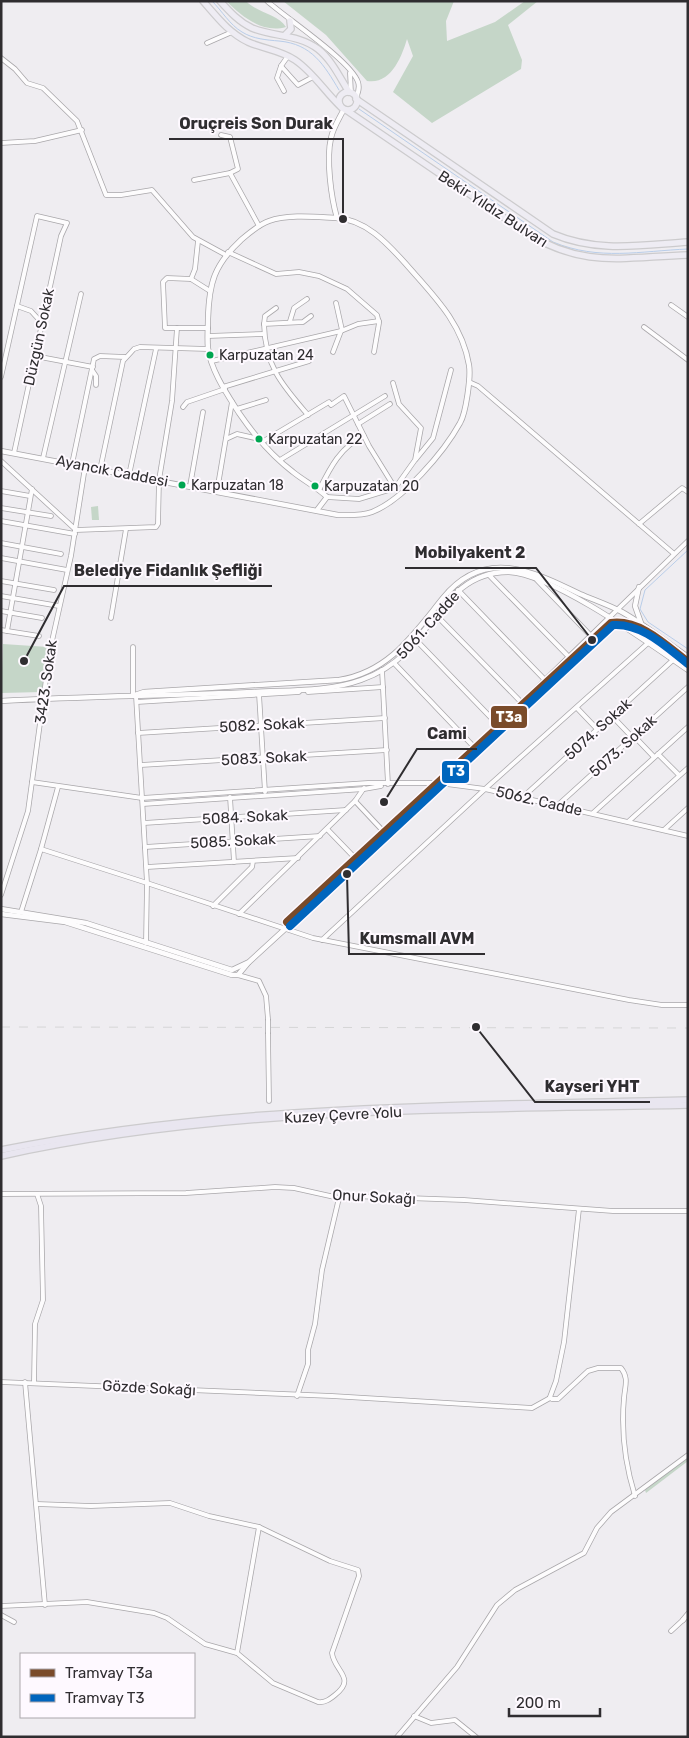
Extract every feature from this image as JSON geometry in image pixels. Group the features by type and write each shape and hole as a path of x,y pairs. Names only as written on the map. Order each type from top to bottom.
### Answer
{"highway":[{"name":"Kuzey Çevre Yolu","path":"1,1150 115,1130 284,1112 688,1100"},
{"name":"Kuzey Çevre Yolu","path":"1,1156 125,1134 310,1115 688,1105"}],"main road":[{"name":"Bekir Yıldız Bulvarı","path":"203,1 232,32 249,42 288,56 314,77 343,108 524,232 556,249 598,260 688,255"},
{"path":"220,1 234,16 245,24 259,30 303,40 321,52 332,64 350,93 340,97 343,108 355,107 356,98"},
{"path":"285,35 291,29 290,21"},
{"name":"Bekir Yıldız Bulvarı","path":"350,93 553,234 577,243 600,247 688,242"}],"street":[{"path":"267,1 290,21 322,44 349,71 358,84 356,98"},
{"path":"207,43 232,32"},
{"path":"284,91 277,78 281,66 288,56"},
{"path":"1,58 15,69 27,83 43,88 71,114 82,130 106,194 121,195 152,190 198,241 276,274 299,272 319,276 347,289 375,311 379,321 374,352"},
{"path":"281,66 298,85 314,77"},
{"path":"349,71 352,79 350,93"},
{"path":"337,218 332,193 330,146 343,108"},
{"path":"1,143 35,141 82,130"},
{"path":"194,180 230,173 238,168 230,137 221,136"},
{"path":"230,173 259,226"},
{"name":"Düzgün Sokak","path":"14,453 62,236 67,223 36,216 17,306"},
{"name":"Ayancık Caddesi","path":"1,451 357,516 382,507 401,495 433,461 461,422 469,382 469,366 453,320 440,301 378,236 361,224 337,218 286,218 271,220 259,226 227,253 216,270 210,291 208,328 208,349 224,388 232,402 261,441 280,460 327,497"},
{"path":"191,279 195,269 198,241"},
{"path":"208,328 165,328 164,282 167,278 191,279 210,291"},
{"path":"43,458 81,294"},
{"path":"290,321 294,308 307,299"},
{"path":"333,352 341,331 336,303"},
{"path":"671,305 688,317"},
{"path":"1,377 17,306 31,312 42,323"},
{"path":"276,308 266,315 264,324 266,350 274,372 308,415"},
{"path":"264,324 290,321 303,322 311,316"},
{"path":"212,361 266,350 341,331 358,324 379,321"},
{"path":"644,327 688,360"},
{"path":"1,521 75,532 152,528 158,525 159,480 172,401 177,328"},
{"path":"208,336 264,334"},
{"path":"100,470 124,359 138,347 176,350 208,349"},
{"path":"129,475 156,349"},
{"path":"35,356 65,361 92,369 96,376 96,385"},
{"path":"72,464 93,360 97,357 124,359"},
{"path":"183,407 187,402 224,388 309,361"},
{"path":"317,510 327,497 360,499 395,488 433,438 451,370"},
{"path":"469,382 478,386 673,553"},
{"path":"393,383 398,404 421,428 416,460"},
{"path":"226,439 238,434 261,441 329,402 331,405 344,396 364,436 395,488"},
{"path":"280,460 385,396"},
{"path":"237,409 266,400"},
{"path":"217,491 232,402"},
{"path":"358,424 390,404"},
{"path":"190,486 203,412"},
{"path":"319,490 341,452 353,440 364,436"},
{"path":"1,461 75,532"},
{"name":"3423. Sokak","path":"1,895 28,811 59,606 68,570 85,467"},
{"path":"640,524 682,488 688,492"},
{"path":"7,631 32,489"},
{"path":"1,491 30,496"},
{"path":"1,508 51,516"},
{"path":"111,618 126,529"},
{"path":"327,829 354,857 475,748 591,636 673,553 688,541"},
{"path":"1,544 61,554"},
{"path":"1,558 68,570"},
{"name":"5061. Cadde","path":"144,695 313,683 345,680 361,675 383,664 401,650 455,586 474,574 496,568 515,568 534,572 616,610 641,624 688,657"},
{"name":"5061. Cadde","path":"144,695 259,693 341,685 364,679 394,663 458,590 474,580 489,574 515,573 537,579 609,618 688,670"},
{"path":"489,574 569,657"},
{"path":"537,579 591,636"},
{"path":"1,581 54,590"},
{"path":"639,588 635,606 641,624"},
{"path":"458,590 545,680"},
{"path":"1,596 59,606"},
{"path":"1,611 42,618"},
{"path":"436,614 522,703"},
{"path":"1,630 38,636"},
{"path":"416,640 498,725"},
{"path":"322,940 485,789 648,643"},
{"path":"133,647 147,867 146,943"},
{"name":"5074. Sokak","path":"523,797 673,660"},
{"path":"394,663 475,748"},
{"path":"382,670 388,784"},
{"path":"137,702 259,693 384,687"},
{"name":"5073. Sokak","path":"558,805 688,687"},
{"path":"259,693 266,797"},
{"path":"1,702 144,695"},
{"path":"577,708 597,729"},
{"path":"612,716 633,737 679,775"},
{"name":"5082. Sokak","path":"138,733 385,718"},
{"path":"593,813 688,727"},
{"name":"5083. Sokak","path":"140,765 387,750"},
{"path":"629,821 688,768"},
{"path":"32,782 142,798 368,783 388,784"},
{"path":"239,914 355,801 368,783"},
{"path":"143,804 364,789 388,784"},
{"name":"5062. Cadde","path":"388,784 434,784 485,789 688,836"},
{"path":"20,912 41,849 58,787"},
{"path":"230,792 234,862"},
{"path":"355,801 383,831"},
{"path":"664,829 688,808"},
{"name":"5084. Sokak","path":"144,823 346,810"},
{"name":"5085. Sokak","path":"146,847 320,836"},
{"path":"41,849 322,940 629,1000 662,1005 688,1005"},
{"path":"147,867 298,858"},
{"path":"213,906 252,867 253,861"},
{"path":"1,909 86,923 232,970 249,962"},
{"path":"1,914 65,922 220,973 238,975 259,981 266,996 268,1019 269,1101"},
{"path":"238,975 249,962 285,929"},
{"name":"Onur Sokağı","path":"1,1194 186,1193 275,1187 294,1188 339,1198 351,1196 390,1199 464,1200 579,1209 688,1211"},
{"path":"34,1382 35,1324 43,1300 41,1206 37,1194"},
{"path":"296,1396 308,1364 308,1349 316,1324 322,1270 339,1198"},
{"path":"550,1398 556,1381 564,1342 579,1209"},
{"name":"Gözde Sokağı","path":"1,1382 34,1382 532,1408 550,1398 558,1398 590,1370 621,1368 626,1380 623,1412 625,1451 634,1496"},
{"path":"25,1382 45,1605"},
{"path":"397,1737 457,1666 497,1604 515,1590 584,1553 606,1517 688,1455"},
{"path":"1,1606 87,1602 154,1613 205,1644 237,1653 274,1683 318,1702 325,1702 336,1695 345,1682 344,1676 333,1659 332,1653 359,1572 330,1561 259,1527 209,1516 170,1502 90,1506 37,1504"},
{"path":"237,1653 259,1527"},
{"path":"671,1630 685,1619 688,1614"},
{"path":"1,1615 14,1622"},
{"path":"685,1619 688,1624"},
{"path":"414,1716 431,1722 457,1721 476,1737"}],"green space":[{"path":"226,1 246,1 278,19 286,27 277,29 261,26 246,18"},
{"path":"283,1 454,1 446,21 447,41 495,22 525,1 538,1 508,25 522,60 521,69 432,123 393,92 413,56 407,39 398,61 389,74 383,79 367,81 326,35"},
{"path":"98,506 99,520 92,520 91,507"},
{"path":"3,644 48,647 42,692 1,693"},
{"path":"688,1457 688,1461 646,1493 645,1490"}],"waterway":[{"path":"212,1 234,26 246,34 260,39 290,43 309,51 322,64 339,90"},
{"path":"359,109 553,242 570,248 603,253 636,253 688,249"},
{"path":"688,550 645,590 640,609 648,622 688,649"}],"railway":[{"path":"1,1027 688,1028"}],"tram line":[{"name":"T3a","path":"287,922 611,623 622,623 642,629 662,641 688,662"},
{"name":"T3","path":"290,926 613,625 624,625 644,632 688,664"}],"place":[{"name":"Oruçreis Son Durak","path":"343,219"},
{"name":"Karpuzatan 24","path":"210,355"},
{"name":"Karpuzatan 22","path":"259,439"},
{"name":"Karpuzatan 18","path":"182,485"},
{"name":"Karpuzatan 20","path":"315,486"},
{"name":"Mobilyakent 2","path":"592,640"},
{"name":"Belediye Fidanlık Şefliği","path":"24,661"},
{"name":"Cami","path":"384,802"},
{"name":"Kumsmall AVM","path":"347,874"},
{"name":"Kayseri YHT","path":"476,1027"}]}
